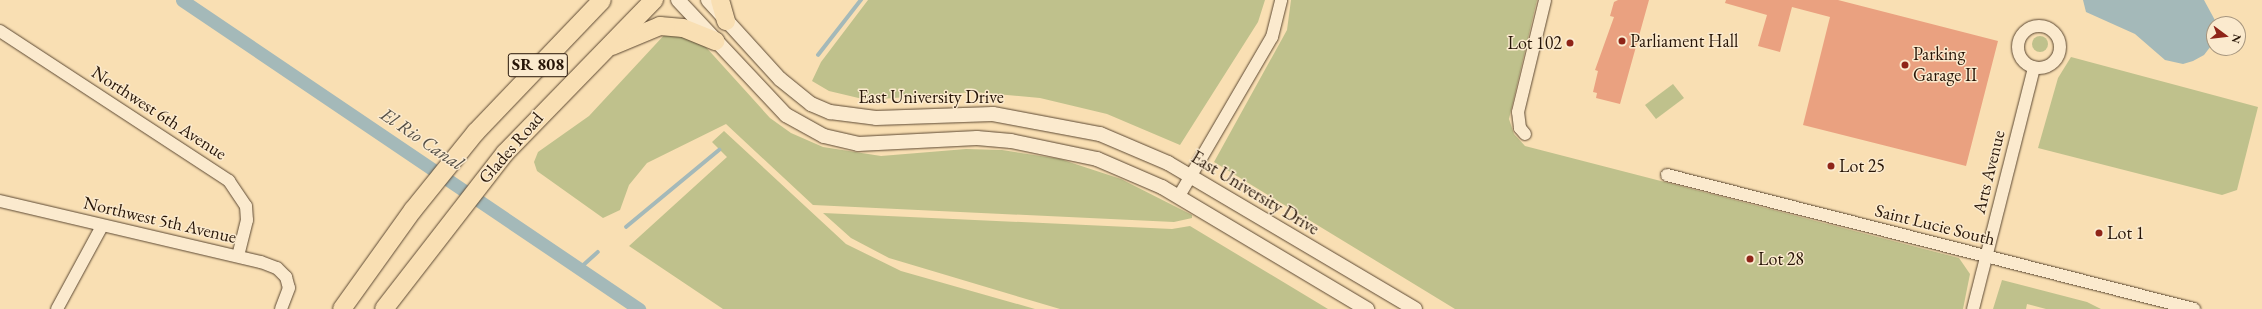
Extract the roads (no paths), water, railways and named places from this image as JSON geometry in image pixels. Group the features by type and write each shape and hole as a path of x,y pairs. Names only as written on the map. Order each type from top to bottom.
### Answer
{"main road":[{"name":"Glades Road","path":"342,309 413,210 476,132 602,0"},
{"name":"Glades Road","path":"384,309 444,229 505,153 601,51 654,0"},
{"path":"720,0 726,21"},
{"path":"601,51 660,26 683,28 715,41"}],"street":[{"path":"678,0 786,115 840,142 872,145 977,138 1041,145 1097,158 1179,196 1367,309"},
{"name":"East University Drive","path":"708,0 794,93 830,112 876,118 965,113 1040,120 1132,146 1190,176 1415,309"},
{"path":"1179,196 1272,37 1281,0"},
{"path":"1525,134 1520,128 1518,112 1545,0"},
{"name":"Northwest 6th Avenue","path":"0,31 229,181 246,206 247,220 238,256"},
{"name":"Arts Avenue","path":"1972,309 2034,68"},
{"name":"Saint Lucie South","path":"1667,175 2194,309"},
{"name":"Northwest 5th Avenue","path":"0,201 102,226 238,256 277,268 286,277 289,288 283,304"},
{"path":"57,309 102,226"}],"waterway":[{"name":"El Rio Canal","path":"182,0 639,309"},
{"path":"818,55 861,0"},
{"path":"626,227 719,150"},
{"path":"579,269 598,252"}],"place":[{"name":"Parliament Hall","path":"1622,41"},
{"name":"Lot 102","path":"1570,43"},
{"name":"Parking Garage II","path":"1905,65"},
{"name":"Lot 25","path":"1831,166"},
{"name":"Lot 1","path":"2099,233"},
{"name":"Lot 28","path":"1750,259"}]}
